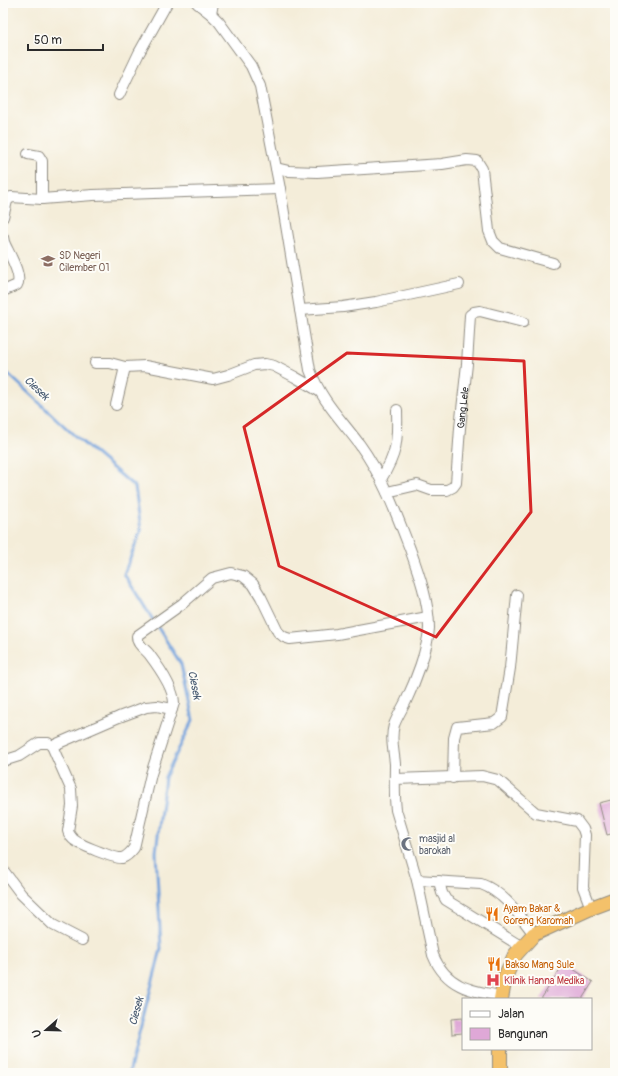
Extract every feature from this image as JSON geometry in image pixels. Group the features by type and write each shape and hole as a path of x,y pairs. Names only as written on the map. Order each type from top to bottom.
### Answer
{"highway":[{"path":"501,998 505,977 514,955 534,934 591,908 615,899"},
{"path":"500,1050 500,1073"}],"street":[{"path":"119,95 139,53 167,3"},
{"path":"197,3 211,14 234,42 251,66 258,79 266,109 309,365 319,391 328,405 359,444 381,479 416,565 421,583 429,629 418,672 394,725 392,744 395,762 394,798 396,810 417,880 433,955 437,966 459,986 473,992 501,998"},
{"path":"211,14 213,3"},
{"path":"28,154 39,156 42,161 42,199"},
{"path":"276,168 289,171 317,172 442,164 467,160 477,161 482,169 489,231 494,241 500,248 553,263"},
{"path":"3,216 7,201 10,198 42,199 93,195 280,188"},
{"path":"3,237 19,281 16,285 3,291"},
{"path":"300,310 343,307 376,302 459,284"},
{"name":"Gang Lele","path":"387,492 413,485 431,490 444,491 453,487 456,483 460,428 468,364 470,315 474,312 480,311 523,322"},
{"path":"94,363 110,363 125,367 145,366 213,379 254,365 265,364 274,366 319,391"},
{"path":"116,404 125,367"},
{"path":"381,479 390,465 398,436 397,410"},
{"path":"3,761 18,756 39,743 46,743 52,746 71,789 72,806 68,832 69,834 74,840 114,858 122,858 130,853 134,848 151,774 174,703 164,676 149,654 138,644 137,636 182,604 212,578 231,573 243,576 253,584 278,632 284,637 290,639 338,634 428,617"},
{"path":"453,778 454,738 457,727 494,723 502,717 510,668 517,595"},
{"path":"52,746 146,707 157,706 172,708"},
{"path":"395,779 482,776 498,780 536,813 577,821 583,829 585,835 583,888 591,908"},
{"path":"3,870 21,894 53,925 82,940"},
{"path":"417,880 481,884 488,887 507,901 534,934"},
{"path":"439,881 446,900 522,947"}],"highlighted area":[{"path":"347,353 524,361 531,512 436,637 279,566 244,427"}],"building":[{"path":"615,799 615,833 607,835 599,803"},
{"path":"564,963 593,982 583,998 542,998"},
{"path":"462,1018 462,1033 452,1034 451,1019"}],"waterway":[{"name":"Ciesek","path":"3,369 76,437 135,487 141,530 124,574 181,664 193,720 165,777 156,852 161,949 129,1073"}],"place":[{"name":"SD Negeri Cilember 01","path":"48,261"},
{"name":"masjid al barokah","path":"408,844"},
{"name":"Ayam Bakar & Goreng Karomah","path":"492,914"},
{"name":"Bakso Mang Sule","path":"494,964"},
{"name":"Klinik Hanna Medika","path":"493,980"}]}
